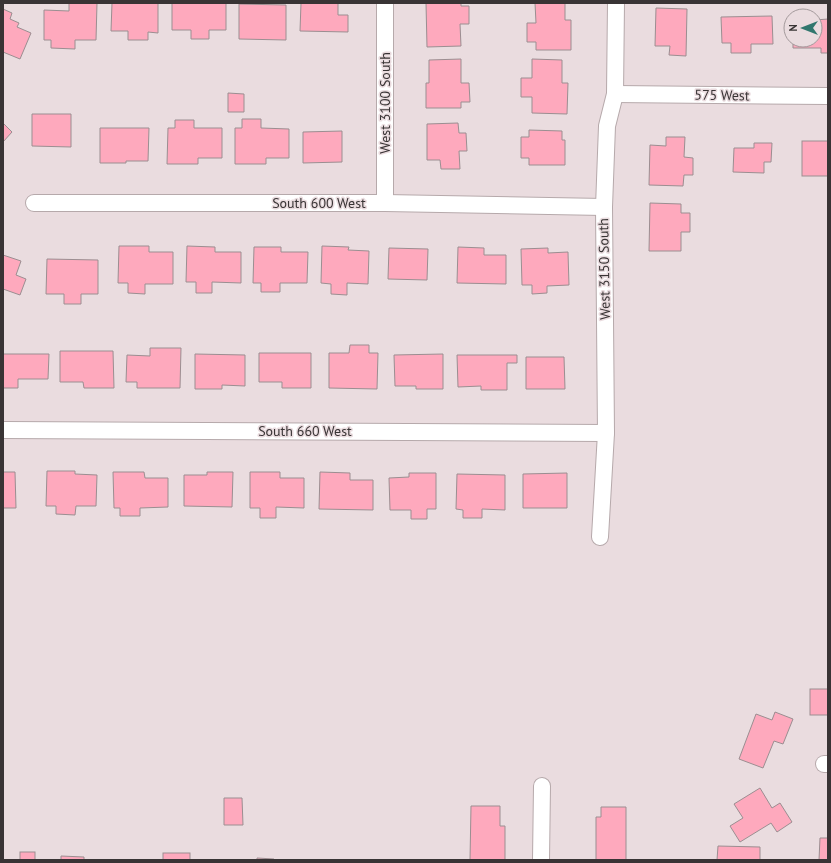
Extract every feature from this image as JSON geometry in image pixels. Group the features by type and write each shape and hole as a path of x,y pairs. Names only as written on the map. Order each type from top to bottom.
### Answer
{"street":[{"name":"West 3100 South","path":"385,3 386,203"},
{"name":"West 3150 South","path":"600,537 606,433 604,207 607,126 615,94 616,3"},
{"name":"575 West","path":"615,94 828,96"},
{"name":"South 600 West","path":"34,203 386,203 604,207"},
{"name":"South 660 West","path":"3,430 606,433"},
{"path":"541,860 542,786"}],"building":[{"path":"69,3 97,3 96,40 75,40 75,49 51,48 51,40 44,40 44,10 69,11"},
{"path":"112,3 158,3 158,33 148,32 148,40 128,40 128,31 111,31"},
{"path":"172,3 226,3 226,30 209,30 209,39 191,39 191,30 172,30"},
{"path":"301,3 338,3 338,15 348,15 348,32 300,31"},
{"path":"426,3 461,3 461,6 469,6 469,24 460,24 461,46 427,47"},
{"path":"535,3 565,3 565,20 571,20 571,50 536,50 536,42 527,42 527,23 536,23"},
{"path":"239,4 286,5 286,40 239,39"},
{"path":"656,8 687,9 686,56 669,55 670,46 655,46"},
{"path":"3,9 12,13 10,19 19,23 17,27 31,33 20,59 3,52"},
{"path":"772,16 773,44 751,44 751,53 731,53 731,43 722,43 721,17"},
{"path":"823,19 828,19 828,53 821,53 821,48 823,48"},
{"path":"461,59 461,83 469,83 470,102 461,102 461,108 426,108 426,83 429,83 429,60"},
{"path":"532,59 562,60 562,83 568,83 567,114 532,113 532,97 521,97 521,78 532,78"},
{"path":"228,93 244,94 244,112 228,112"},
{"path":"32,114 71,114 71,147 32,146"},
{"path":"242,119 261,119 261,128 289,129 289,158 266,158 266,164 235,164 235,128 242,128"},
{"path":"175,120 194,120 194,128 222,128 222,158 198,158 198,164 167,164 168,128 175,128"},
{"path":"3,123 12,132 3,142"},
{"path":"458,123 459,133 466,133 467,151 459,151 460,169 441,169 440,160 427,160 427,124"},
{"path":"100,128 149,128 148,161 100,163"},
{"path":"529,130 562,131 562,140 565,140 565,165 529,165 529,158 521,158 521,137 529,137"},
{"path":"342,131 342,162 303,163 303,132"},
{"path":"666,137 685,137 684,157 693,158 693,175 684,175 683,186 649,185 650,145 666,146"},
{"path":"802,141 828,141 828,176 802,176"},
{"path":"754,143 772,143 771,162 764,162 764,173 733,172 734,148 754,148"},
{"path":"650,203 681,204 681,213 690,213 690,232 681,232 681,251 649,251"},
{"path":"119,246 149,246 149,252 173,252 173,284 145,284 145,294 128,293 128,283 118,283"},
{"path":"187,246 215,247 215,252 241,252 241,283 212,282 212,293 196,293 196,282 186,282"},
{"path":"322,246 349,247 348,250 369,251 368,284 347,283 347,295 331,294 331,284 321,283"},
{"path":"254,247 281,247 281,252 308,252 307,283 280,283 280,292 261,292 261,283 253,283"},
{"path":"458,247 484,248 484,255 506,255 506,284 457,283"},
{"path":"389,248 428,249 427,280 388,279"},
{"path":"548,248 548,253 568,252 569,285 547,286 547,293 532,294 532,285 522,285 521,249"},
{"path":"3,255 21,261 16,275 26,279 20,295 3,289"},
{"path":"47,259 98,260 98,294 81,294 81,304 64,304 64,294 46,294"},
{"path":"350,345 369,345 369,353 378,353 377,389 329,388 329,353 349,353"},
{"path":"150,348 181,348 180,388 137,388 137,382 126,382 127,355 150,356"},
{"path":"60,351 113,351 114,388 84,388 83,382 60,382"},
{"path":"259,353 311,353 311,388 282,388 282,382 259,382"},
{"path":"3,354 49,354 48,379 18,379 18,388 3,388"},
{"path":"195,354 245,355 245,386 222,385 222,389 195,389"},
{"path":"443,354 443,389 416,389 416,386 395,386 394,355"},
{"path":"457,355 517,355 517,363 507,363 507,390 481,390 481,386 458,387"},
{"path":"526,357 564,357 565,389 526,389"},
{"path":"47,471 75,471 75,474 97,475 96,506 76,506 75,515 56,514 56,506 46,506"},
{"path":"3,472 15,472 16,508 3,508"},
{"path":"113,472 144,472 145,478 168,478 168,507 140,508 140,516 120,516 120,508 114,508"},
{"path":"207,472 233,472 232,507 184,506 184,475 207,475"},
{"path":"250,472 280,472 280,478 304,478 304,508 276,507 276,518 260,518 260,508 250,508"},
{"path":"320,472 350,473 350,480 373,480 373,510 319,509"},
{"path":"409,473 436,473 436,509 427,509 427,519 411,519 411,510 390,510 389,478 409,477"},
{"path":"567,473 567,508 523,508 523,474"},
{"path":"457,474 505,475 505,510 482,509 482,518 463,518 463,510 456,509"},
{"path":"810,689 828,689 828,715 810,715"},
{"path":"775,712 793,719 783,744 774,741 763,768 739,759 756,714 772,720"},
{"path":"760,788 772,808 780,803 792,822 777,832 771,823 740,842 730,826 743,818 734,804"},
{"path":"224,798 242,798 243,825 224,825"},
{"path":"471,806 500,806 500,826 505,826 505,860 470,860"},
{"path":"601,807 626,807 626,860 596,860 596,817 601,817"},
{"path":"820,838 828,838 828,860 819,860"},
{"path":"718,846 760,847 760,860 717,860"},
{"path":"20,852 35,852 35,860 20,860"},
{"path":"163,853 190,853 190,860 163,860"},
{"path":"61,856 84,857 84,860 61,860"},
{"path":"257,858 274,859 274,860 257,860"}]}
